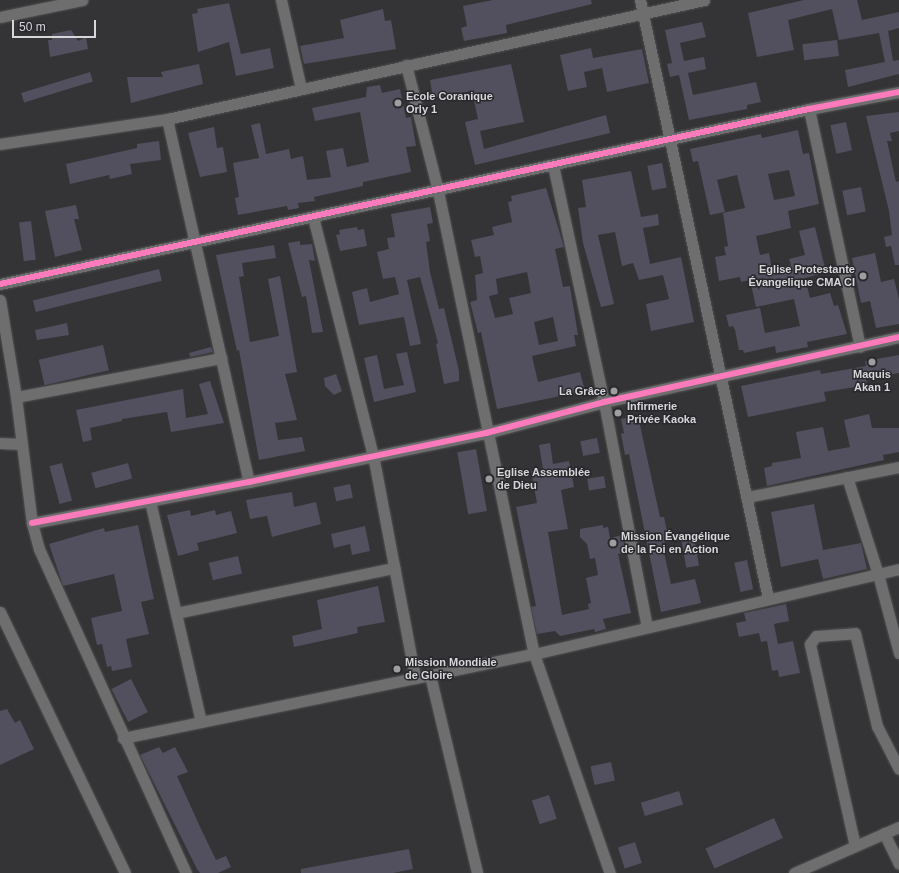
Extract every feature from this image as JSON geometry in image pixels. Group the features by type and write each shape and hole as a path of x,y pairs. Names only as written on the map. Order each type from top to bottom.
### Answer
{"street":[{"path":"0,17 82,0"},
{"path":"281,0 302,88"},
{"path":"640,0 722,376 768,598"},
{"path":"0,144 166,119 642,12 704,0"},
{"path":"406,65 438,191 486,432 534,654 610,873"},
{"path":"0,284 438,191 809,109 899,92"},
{"path":"809,109 860,346"},
{"path":"166,119 249,482"},
{"path":"553,165 604,402 647,627"},
{"path":"313,217 373,455 415,678"},
{"path":"0,300 16,396 20,444 32,523 39,549 123,738 186,873"},
{"path":"32,523 249,482 486,432 604,402 860,346 899,336"},
{"path":"16,396 221,358"},
{"path":"0,443 20,444"},
{"path":"747,496 899,467"},
{"path":"847,477 878,574 899,653"},
{"path":"150,501 200,722"},
{"path":"176,613 394,568"},
{"path":"123,738 534,654 768,598 899,569"},
{"path":"0,612 125,873"},
{"path":"855,846 810,644 816,636 855,633 877,726 899,769"},
{"path":"430,675 477,873"},
{"path":"794,873 899,826"},
{"path":"884,833 899,864"}],"building":[{"path":"493,0 591,0 592,4 506,25 507,33 464,41 461,28 467,26 463,6"},
{"path":"804,0 857,0 862,20 899,12 899,28 888,31 893,61 899,60 899,74 848,87 845,70 885,62 879,33 839,40 832,9 788,20 794,50 757,57 748,13"},
{"path":"229,3 241,54 270,48 274,68 236,76 229,42 198,52 192,14 198,13 197,9"},
{"path":"383,9 385,21 391,20 396,49 304,64 300,46 344,38 340,20"},
{"path":"702,22 706,37 680,43 684,61 704,57 706,69 688,73 693,95 756,82 761,102 747,105 747,109 689,120 679,75 670,77 667,64 672,63 665,30"},
{"path":"71,30 78,41 86,37 88,49 50,57 48,40 52,40 52,34"},
{"path":"837,40 839,56 804,60 802,44"},
{"path":"591,48 593,58 642,49 649,83 607,92 602,68 584,72 587,87 568,91 560,55"},
{"path":"199,64 203,84 131,103 127,77 163,77 161,72"},
{"path":"511,64 524,122 480,131 484,149 606,115 610,133 475,165 465,122 478,119 472,91 433,98 430,80"},
{"path":"90,72 93,82 24,103 21,93"},
{"path":"380,85 382,93 400,89 406,118 411,117 416,146 406,147 411,172 363,182 363,186 314,197 315,201 298,203 299,208 288,210 287,206 238,215 235,198 239,197 233,163 259,158 251,125 260,123 266,154 289,149 291,159 303,156 307,180 331,177 326,151 343,148 347,167 369,162 360,112 315,121 312,108 366,97 367,87"},
{"path":"899,112 899,131 890,133 892,141 887,141 896,182 899,181 899,265 895,265 891,246 886,247 884,237 892,235 889,211 866,116"},
{"path":"846,122 852,150 836,154 830,125"},
{"path":"214,127 217,148 223,147 227,172 200,177 188,133"},
{"path":"798,130 803,154 809,153 819,204 788,211 791,228 756,236 760,255 769,253 772,270 791,265 789,259 805,255 799,231 815,227 826,272 805,278 810,298 830,293 834,306 838,305 847,334 807,342 808,347 776,353 775,346 744,353 743,350 739,350 735,330 733,326 729,327 726,315 760,308 765,333 800,326 794,299 756,307 750,280 741,282 740,277 719,281 715,257 726,255 724,247 728,246 723,213 745,208 737,175 717,180 725,212 710,215 698,161 693,162 690,149 761,134 762,138","holes":["789,170 795,196 774,200 768,174"]},
{"path":"159,141 161,160 130,164 132,174 110,179 109,175 70,184 66,164 137,148 137,144"},
{"path":"662,163 667,188 652,190 647,166"},
{"path":"631,171 641,217 658,214 659,225 643,228 650,264 681,257 694,322 651,331 646,304 669,299 663,275 639,280 633,263 622,266 615,232 598,235 614,304 601,307 583,243 578,208 586,207 582,180"},
{"path":"861,187 866,212 847,215 842,191"},
{"path":"546,188 564,247 555,249 563,287 570,286 578,335 574,335 576,346 532,356 538,382 580,372 585,391 497,409 481,332 478,333 470,302 477,300 475,275 483,273 480,256 475,257 471,240 494,235 492,227 512,222 508,202 512,201 511,196","holes":["527,272 531,293 509,298 513,314 495,318 489,296 498,294 496,279","553,317 558,341 539,345 534,322"]},
{"path":"76,205 79,219 74,219 82,250 55,257 45,211"},
{"path":"430,207 433,223 427,224 430,241 426,242 430,272 439,309 444,308 459,371 459,381 444,384 436,344 438,343 420,277 407,280 421,344 410,346 404,317 359,325 352,292 367,288 370,302 399,294 395,277 383,279 377,252 389,249 387,238 395,237 391,214"},
{"path":"31,221 36,260 24,261 19,222"},
{"path":"357,227 358,230 364,229 367,246 340,251 336,235 340,234 339,230"},
{"path":"300,241 300,245 312,244 315,261 309,260 323,332 312,333 306,296 302,297 288,243"},
{"path":"274,245 276,258 242,263 244,276 239,277 250,342 279,336 268,279 280,276 297,372 285,374 297,420 275,423 278,440 302,437 305,451 259,460 239,350 237,351 216,255"},
{"path":"875,253 881,282 894,279 899,299 899,324 876,328 870,301 861,303 852,258"},
{"path":"159,269 162,281 36,312 33,300"},
{"path":"67,323 69,335 37,340 35,330"},
{"path":"103,345 109,370 45,385 39,360"},
{"path":"211,347 213,352 190,357 189,353"},
{"path":"407,352 416,392 374,402 364,358 377,355 384,389 404,385 396,354"},
{"path":"899,355 899,373 866,379 867,385 824,392 826,401 748,417 741,386 820,370 821,374 866,366 865,361"},
{"path":"336,374 342,391 334,395 325,386 324,378"},
{"path":"210,381 224,423 171,432 167,412 122,419 122,421 90,428 92,440 83,442 76,410 183,389 186,418 208,414 199,384"},
{"path":"869,414 872,428 899,428 899,452 883,455 884,460 767,486 764,468 772,466 772,463 801,458 796,432 823,427 828,451 850,447 844,420"},
{"path":"638,416 660,517 664,517 669,541 662,543 671,584 695,579 701,603 661,612 629,454 625,455 621,434 624,433 621,419"},
{"path":"597,438 600,453 583,456 580,441"},
{"path":"550,443 553,464 569,461 574,487 561,490 568,529 548,532 562,615 589,609 588,604 591,603 586,578 598,575 595,558 590,559 587,544 580,537 580,529 603,525 603,528 608,527 610,538 622,535 626,552 618,554 631,613 603,619 606,629 595,632 594,629 560,636 555,631 537,634 531,607 536,606 516,507 537,503 531,471 543,469 539,445"},
{"path":"476,449 487,511 468,514 457,452"},
{"path":"62,463 72,501 60,504 49,466"},
{"path":"128,463 132,478 95,488 91,473"},
{"path":"604,476 606,488 589,491 587,479"},
{"path":"350,484 353,498 336,501 333,488"},
{"path":"292,492 294,507 316,502 321,524 272,537 267,516 250,519 246,500"},
{"path":"814,504 823,550 861,543 867,569 823,579 818,559 781,567 771,512"},
{"path":"190,510 191,516 215,510 216,515 231,511 237,533 197,543 199,550 178,556 167,515"},
{"path":"138,525 154,599 141,602 149,634 126,639 132,667 112,671 111,666 107,667 102,644 97,645 91,618 122,611 114,574 63,586 49,544 104,528 105,532"},
{"path":"365,526 370,551 352,555 350,544 334,548 331,534"},
{"path":"694,537 699,566 686,568 681,539"},
{"path":"238,556 242,574 213,580 209,563"},
{"path":"747,560 753,589 741,592 734,563"},
{"path":"378,586 385,622 357,627 358,633 294,647 292,636 322,629 317,600"},
{"path":"786,604 789,621 774,624 778,644 793,641 800,673 779,677 778,670 772,671 767,641 761,642 759,633 739,637 736,623 746,621 744,613"},
{"path":"131,679 148,712 128,722 111,689"},
{"path":"7,709 15,723 20,720 34,749 0,765 0,711"},
{"path":"159,747 163,753 175,747 188,772 177,776 201,829 216,860 226,856 231,867 218,873 200,873 197,869 140,755"},
{"path":"611,762 615,781 594,785 590,766"},
{"path":"679,791 683,804 645,816 641,803"},
{"path":"549,795 557,819 540,824 532,801"},
{"path":"774,818 783,838 714,869 705,849"},
{"path":"635,842 642,863 625,868 618,848"},
{"path":"409,849 413,869 393,873 301,873 301,869"}],"cycle path":[{"path":"0,284 809,109 899,92"},
{"path":"32,523 249,482 486,433 604,402 899,337"}],"place":[{"name":"Ecole Coranique Orly 1","path":"398,103"},
{"name":"Eglise Protestante Évangelique CMA CI","path":"863,276"},
{"name":"Maquis Akan 1","path":"872,362"},
{"name":"La Grâce","path":"614,391"},
{"name":"Infirmerie Privée Kaoka","path":"618,413"},
{"name":"Eglise Assemblée de Dieu","path":"489,479"},
{"name":"Mission Évangélique de la Foi en Action","path":"613,543"},
{"name":"Mission Mondiale de Gloire","path":"397,669"}]}
